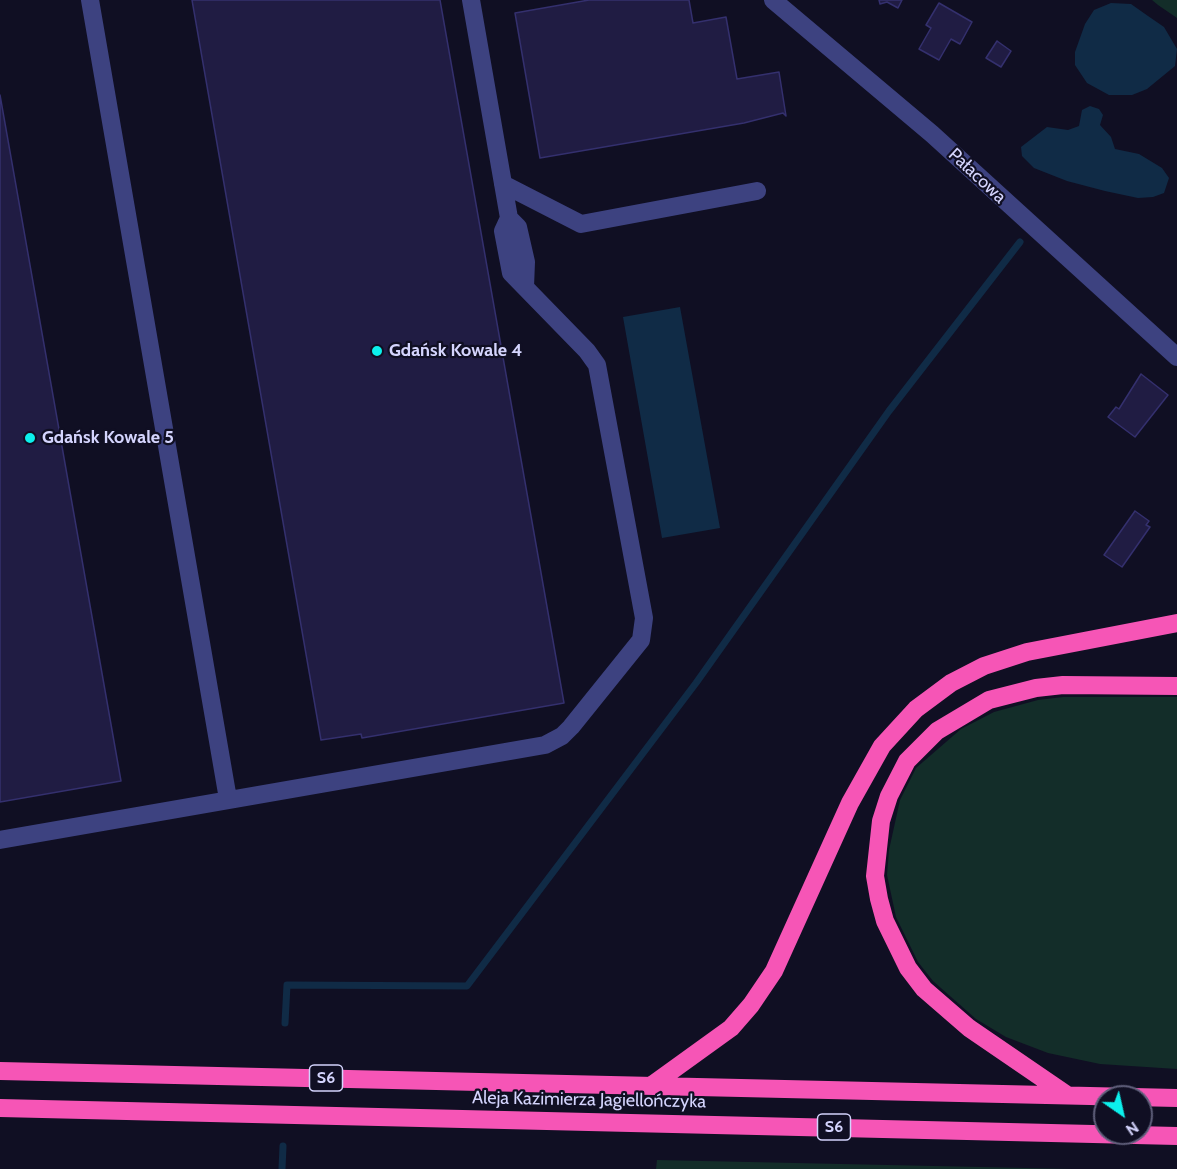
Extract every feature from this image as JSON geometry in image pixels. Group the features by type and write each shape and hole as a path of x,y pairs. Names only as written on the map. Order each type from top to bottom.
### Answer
{"highway":[{"path":"652,1085 731,1028 752,1005 774,971 850,803 882,746 916,709 951,683 984,666 1028,652 1177,623"},
{"path":"1067,1095 969,1028 924,989 908,968 888,929 879,899 875,876 881,820 889,796 907,761 937,731 989,700 1036,688 1063,685 1177,686"},
{"name":"Aleja Kazimierza Jagiellończyka","path":"0,1071 1177,1098"},
{"name":"Aleja Kazimierza Jagiellończyka","path":"0,1108 1177,1136"}],"street":[{"path":"90,0 228,799"},
{"path":"0,840 545,745 571,727 641,640 644,618 597,365 587,351 525,287 526,262 518,227 509,218 471,0"},
{"name":"Pałacowa","path":"773,0 932,134 1177,357"},
{"path":"503,184 581,224 757,191"}],"green space":[{"path":"1152,0 1177,0 1177,18 1158,5"},
{"path":"1063,697 1177,697 1177,1069 1100,1064 1048,1053 1006,1037 976,1019 933,981 918,962 896,917 887,875 889,850 900,800 916,768 961,729 994,712 1038,700"},
{"path":"657,1160 1073,1169 656,1169"}],"water":[{"path":"1111,3 1131,4 1164,27 1177,49 1175,66 1147,89 1132,95 1109,95 1087,83 1075,65 1075,52 1085,24 1094,10"},
{"path":"1090,106 1099,109 1103,115 1100,125 1111,137 1115,149 1139,154 1162,168 1169,178 1164,193 1153,197 1138,198 1105,191 1067,181 1034,168 1022,156 1021,147 1047,127 1068,130 1079,126 1082,110"},
{"path":"680,307 720,528 662,538 623,317"}],"building":[{"name":"Gdańsk Kowale 4","path":"192,0 440,0 564,703 362,738 361,734 321,740"},
{"path":"589,0 689,0 693,23 726,17 737,79 779,72 786,116 783,113 744,123 540,158 515,13"},
{"path":"879,0 902,0 898,8 887,2 880,4"},
{"path":"939,3 972,22 960,44 951,39 939,60 919,49 931,28 926,25"},
{"path":"997,41 1011,51 1001,67 986,58"},
{"name":"Gdańsk Kowale 5","path":"0,95 121,781 0,802"},
{"path":"1141,374 1168,395 1135,437 1108,417 1116,407 1119,409"},
{"path":"1135,511 1149,521 1146,525 1150,527 1122,567 1104,555"}],"waterway":[{"path":"285,1023 287,985 467,986 696,683 889,411 1020,242"},
{"path":"282,1169 283,1146"}],"place":[{"name":"Gdańsk Kowale 4","path":"377,351"},
{"name":"Gdańsk Kowale 5","path":"30,438"}]}
